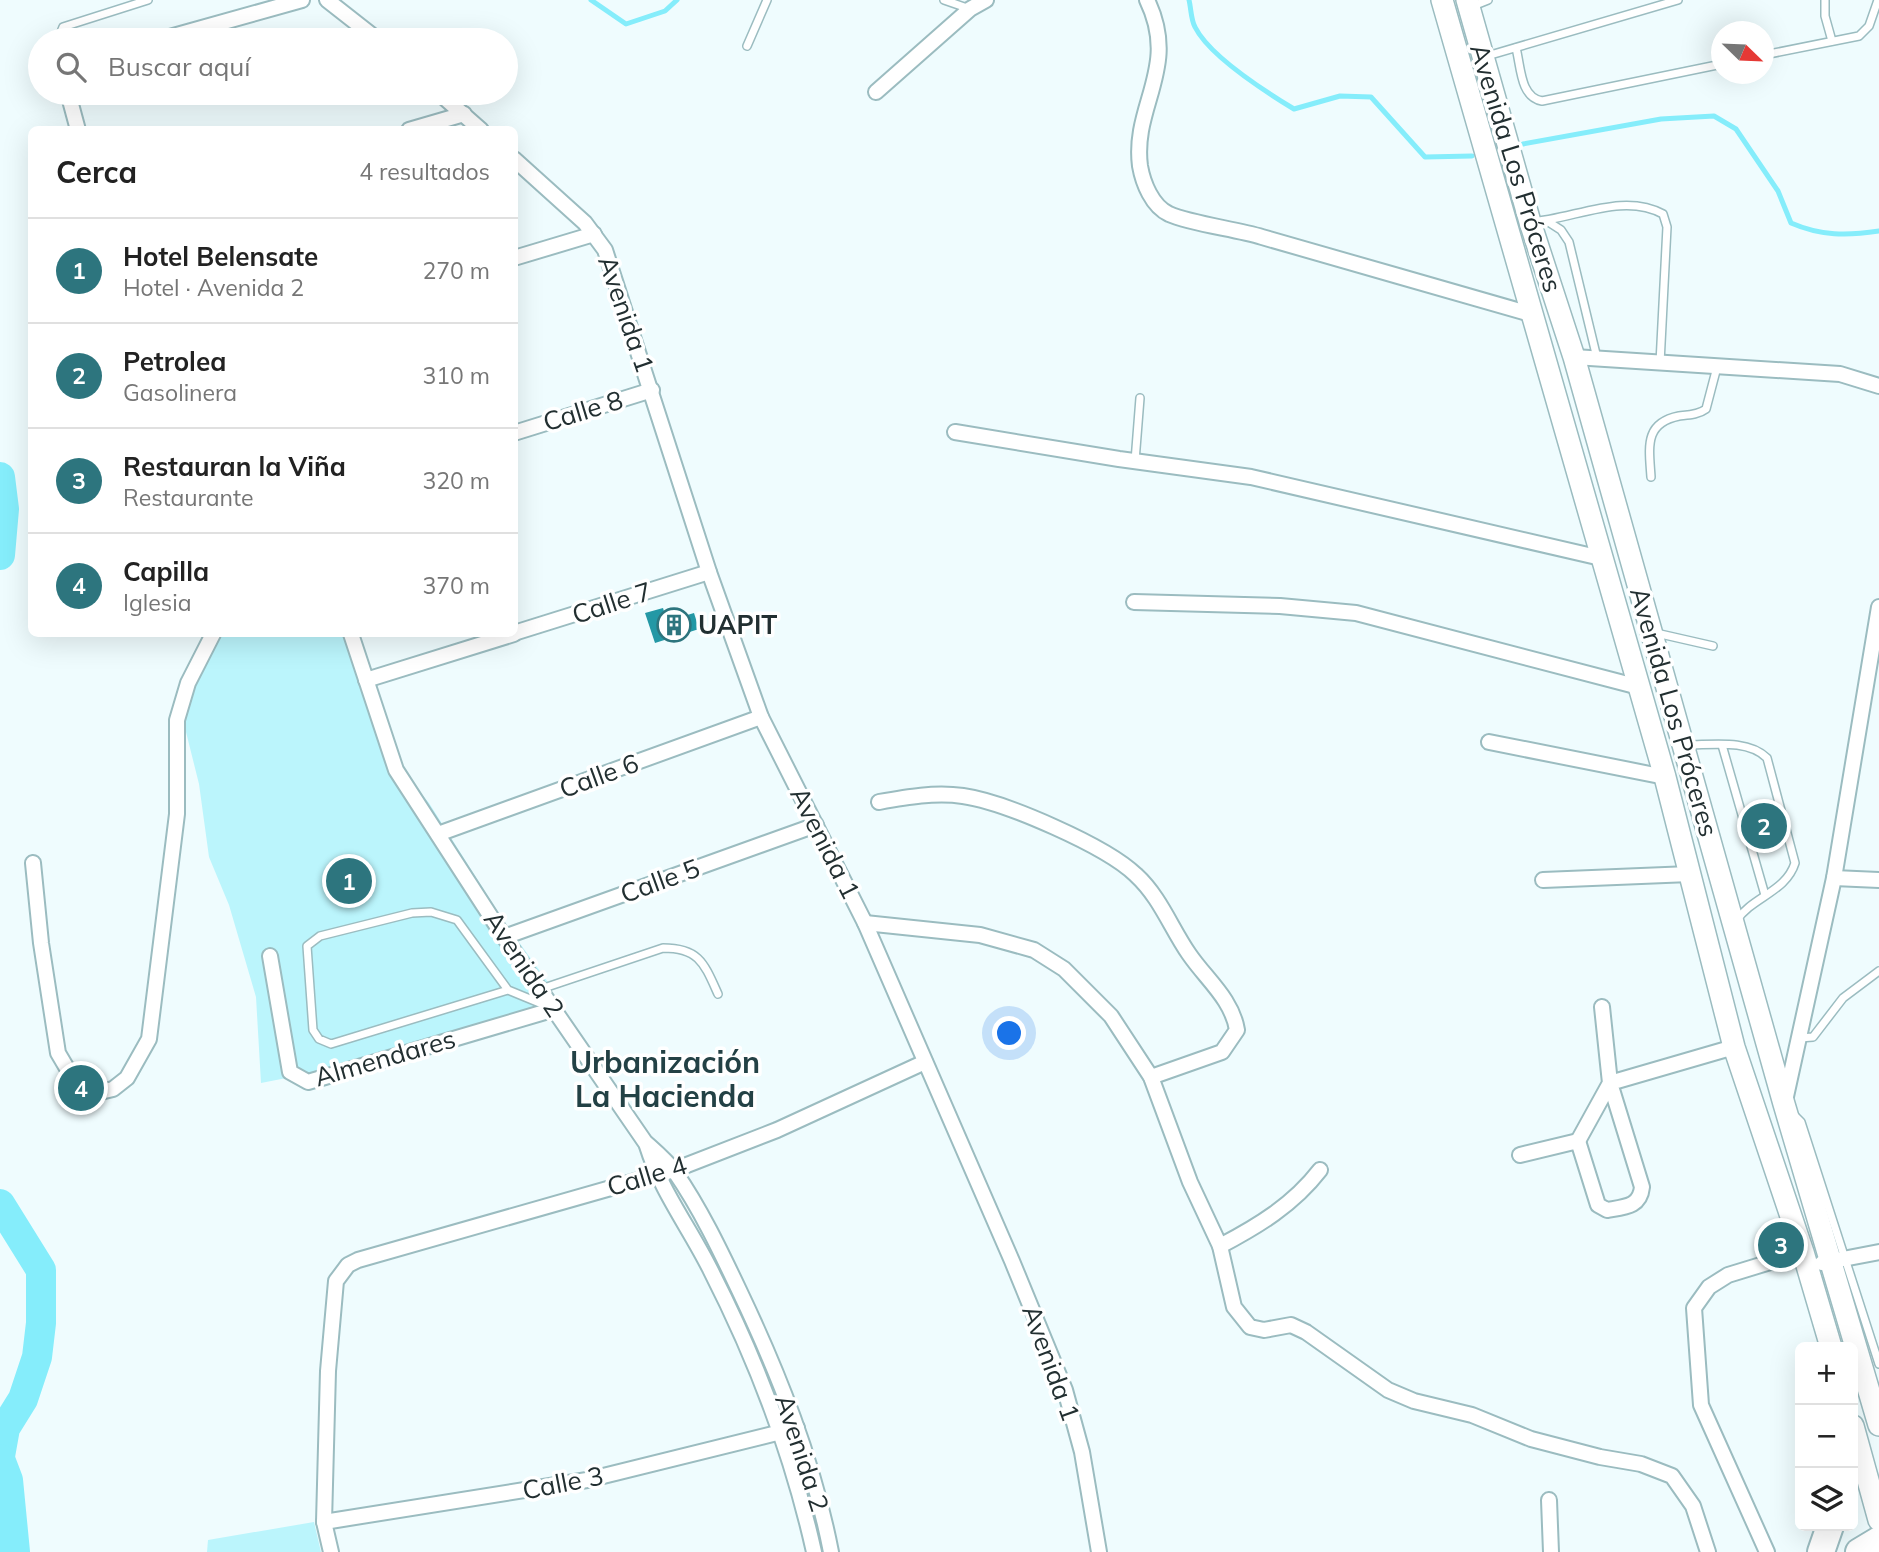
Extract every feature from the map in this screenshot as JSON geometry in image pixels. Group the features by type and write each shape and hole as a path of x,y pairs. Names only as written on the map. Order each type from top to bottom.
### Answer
{"highway":[{"path":"1821,1552 1828,1531"},
{"path":"1859,1552 1879,1540"}],"main road":[{"name":"Avenida Los Próceres","path":"1442,0 1665,777 1734,1047 1805,1259 1830,1342"},
{"name":"Avenida Los Próceres","path":"1474,2 1483,58 1539,222 1574,357 1784,1104 1837,1258 1879,1425"},
{"path":"1858,1444 1879,1520"}],"street":[{"path":"202,28 302,0"},
{"path":"327,0 363,28"},
{"path":"876,92 970,9 986,0"},
{"path":"1147,0 1156,20 1160,56 1141,136 1140,165 1148,194 1168,214 1227,226 1534,315"},
{"path":"71,105 77,126"},
{"path":"453,105 477,126"},
{"path":"423,126 464,114"},
{"name":"Avenida 1","path":"518,163 594,234 605,250 709,572 761,717 865,923 1065,1390 1082,1451 1099,1552"},
{"path":"518,257 594,234"},
{"path":"1574,357 1840,374 1879,386"},
{"name":"Calle 8","path":"518,432 652,390"},
{"path":"955,432 1251,477 1601,558"},
{"name":"Calle 7","path":"518,633 709,572"},
{"path":"1134,602 1280,607 1356,613 1639,687"},
{"path":"1784,1104 1834,878 1879,607"},
{"path":"33,863 41,943 58,1053 78,1087 96,1093 113,1089 127,1078 149,1039 156,959 177,814 177,720 188,683 211,637"},
{"name":"Avenida 2","path":"352,637 396,770 505,937 645,1142 674,1170 721,1252 760,1333 797,1428 831,1552"},
{"name":"Calle 7","path":"366,680 504,637"},
{"name":"Calle 6","path":"438,834 761,717"},
{"path":"1489,742 1665,777"},
{"path":"879,802 919,795 961,795 985,800 1092,847 1135,873 1151,892 1189,955 1224,998 1235,1016 1237,1030 1222,1052 1151,1077"},
{"name":"Calle 5","path":"505,937 816,825"},
{"path":"1543,880 1690,874"},
{"path":"1834,878 1879,880"},
{"path":"865,923 979,935 1034,950 1064,969 1111,1016 1151,1077 1190,1182 1220,1246 1234,1307 1250,1326 1264,1330 1291,1325 1306,1332 1388,1390 1414,1401 1472,1415 1531,1439 1600,1457 1641,1464 1672,1476 1693,1506 1708,1552"},
{"name":"Almendares","path":"270,956 290,1072 308,1082 555,1009"},
{"path":"1602,1007 1610,1083 1642,1187 1641,1198 1636,1204 1607,1210 1598,1205 1578,1141 1610,1083 1734,1047"},
{"name":"Calle 4","path":"324,1522 328,1371 336,1281 348,1265 358,1259 674,1170 777,1130 925,1062"},
{"path":"1520,1154 1578,1141"},
{"path":"645,1142 656,1175 709,1267 782,1432 803,1499 814,1552"},
{"path":"1220,1246 1258,1226 1277,1212 1303,1191 1320,1170"},
{"path":"1768,1552 1701,1405 1694,1308 1709,1287 1728,1275 1805,1259 1879,1252"},
{"name":"Calle 3","path":"324,1522 587,1480 797,1428"},
{"path":"1549,1500 1551,1552"},
{"path":"324,1522 331,1552"}],"lane":[{"path":"62,28 148,0"},
{"path":"747,46 767,0"},
{"path":"944,0 970,9"},
{"path":"1483,58 1678,0"},
{"path":"1825,0 1825,16 1832,41"},
{"path":"1774,53 1859,36 1869,26 1878,0"},
{"path":"1516,48 1527,93 1533,99 1542,101 1711,66"},
{"path":"1539,222 1630,204 1648,206 1663,214 1667,227 1660,364"},
{"path":"1539,222 1561,230 1569,242 1597,359"},
{"path":"1651,477 1651,440 1655,428 1662,420 1706,409 1717,367"},
{"path":"1135,461 1140,398"},
{"path":"1652,632 1713,646"},
{"path":"1683,745 1722,745 1759,750 1768,758 1794,863 1791,876 1742,911 1733,924"},
{"path":"1722,745 1765,895"},
{"path":"508,990 331,1044 319,1039 313,1030 307,946 320,936 412,913 431,912 457,920 508,990 555,1009"},
{"path":"541,989 663,947 681,948 704,962 718,994"},
{"path":"1799,1038 1813,1037 1843,998 1879,971"},
{"path":"1837,1258 1879,1364"}],"shaded area":[{"path":"218,637 349,637 369,714 395,762 429,803 503,920 550,985 533,1008 327,1070 261,1083 256,997 229,905 209,857 199,784 181,712"},
{"path":"314,1522 321,1552 207,1552 208,1540"}],"building":[{"name":"UAPIT","path":"663,608 667,621 694,613 699,629 655,643 645,613"}],"waterway":[{"path":"591,0 626,24 665,11 677,0"},
{"path":"1189,0 1195,27 1213,50 1240,73 1294,109 1340,96 1371,97 1425,157 1472,156"},
{"path":"1523,144 1661,119 1714,116 1736,129 1778,191 1791,223 1834,234 1879,231"},
{"path":"0,477 4,509 0,555"},
{"path":"0,1204 41,1270 41,1323 37,1357 23,1399 5,1428 0,1456"},
{"path":"0,1459 8,1480 15,1552"}],"place":[{"name":"UAPIT","path":"674,625"},
{"name":"Petrolea","path":"1764,826"},
{"name":"Hotel Belensate","path":"349,881"},
{"name":"Capilla","path":"81,1088"},
{"name":"Restauran la Viña","path":"1781,1245"}],"district":[{"name":"Urbanización La Hacienda","path":"665,1080"}]}
